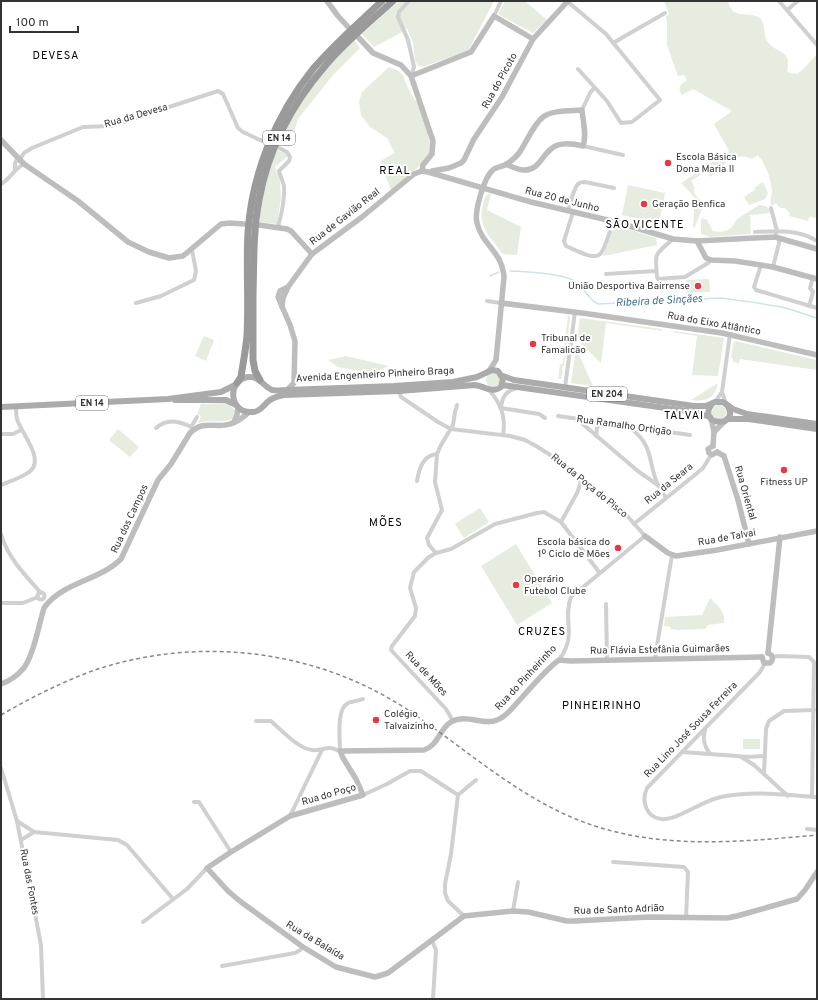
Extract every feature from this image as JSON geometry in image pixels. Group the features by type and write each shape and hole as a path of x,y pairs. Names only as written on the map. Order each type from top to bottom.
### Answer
{"highway":[{"name":"EN 14","path":"236,384 240,377 247,335 247,250 249,220 254,189 268,147 284,112 314,68 337,43 382,1"},
{"name":"EN 14","path":"262,382 253,365 254,251 258,201 270,161 282,131 304,92 318,74 346,44 393,1"}],"main road":[{"name":"EN 204","path":"488,372 495,370 514,380 694,406 719,402 747,414 817,424"},
{"name":"Avenida Engenheiro Pinheiro Braga","path":"236,384 241,380 250,377 262,382 273,390 394,386 453,382 477,377 488,372"},
{"path":"487,389 483,382 484,375 488,372"},
{"path":"502,375 502,385"},
{"name":"EN 14","path":"262,382 268,394 266,404"},
{"name":"EN 14","path":"1,407 168,399 221,392 236,384"},
{"name":"EN 14","path":"236,384 233,395 237,406"},
{"name":"Avenida Engenheiro Pinheiro Braga","path":"249,412 259,410 277,396 284,395 398,391 471,385 495,390 502,385 694,412 716,422 726,420 748,420 817,428"},
{"name":"EN 14","path":"168,399 226,400 245,412 249,412"},
{"path":"710,418 709,410 714,403"},
{"path":"726,420 730,414 727,405"}],"street":[{"path":"327,1 348,27"},
{"path":"409,1 399,12 398,17 408,40 414,67 411,76"},
{"path":"411,76 469,54 474,50 501,1"},
{"path":"568,1 606,34 660,100 632,122 624,124 621,123 607,101 578,69"},
{"name":"Rua do Picoto","path":"425,172 449,168 461,163 464,160 474,139 502,97 533,39 568,1"},
{"path":"779,1 817,45"},
{"path":"787,10 798,1"},
{"path":"613,43 665,13"},
{"path":"494,16 533,39"},
{"path":"359,38 373,53 401,66 411,76 433,141 432,154 423,165 425,172"},
{"path":"583,146 585,133 582,110 594,88"},
{"name":"Rua da Devesa","path":"1,184 15,170 24,153 32,148 83,127 111,126 218,91 223,94 239,129 260,140"},
{"path":"502,375 496,360 504,277 501,262 481,234 477,223 477,209 483,188 495,168 506,164 518,154 543,117 552,113 582,110"},
{"path":"1,140 20,161 78,201 124,240 149,252 169,258 183,256 192,250 221,224 244,224"},
{"path":"506,164 517,169 528,170 535,167 549,150 558,144 572,144 623,155"},
{"path":"278,227 284,199 284,185 279,171 289,161 290,157 289,153 279,148"},
{"path":"15,170 15,163 20,161"},
{"name":"Rua do Picoto","path":"442,176 449,168"},
{"name":"Rua 20 de Junho","path":"425,172 616,222 673,239 697,241 778,238 817,249"},
{"name":"Rua de Gavião Real","path":"294,384 295,341 282,307 279,292 288,287 312,254 362,217 414,174 425,172"},
{"path":"610,232 601,254 598,256 591,257 566,246 564,241 576,187 578,184 585,182 614,188"},
{"path":"771,208 778,231 773,267"},
{"path":"259,225 278,227 291,231 312,254"},
{"path":"755,232 789,231 811,237 817,241"},
{"path":"673,239 657,253 656,271 658,279 681,278 688,276 711,260"},
{"path":"697,241 706,258 711,260 735,261 773,267 815,278 810,288 815,291 809,306"},
{"path":"136,303 161,296 194,280 196,271 192,250"},
{"path":"761,265 754,287 756,290 817,308"},
{"path":"606,274 656,271"},
{"name":"Rua do Eixo Atlântico","path":"487,301 730,334 817,355"},
{"path":"565,387 576,312"},
{"path":"714,403 722,392 730,334"},
{"path":"488,372 496,360"},
{"path":"287,390 294,384 301,390"},
{"path":"501,408 506,393 519,387"},
{"path":"487,389 497,398 501,408 504,422 503,435"},
{"name":"Rua da Poça do Pisco","path":"398,391 402,397 438,422 451,429 503,435 525,440 553,456 564,464 581,482 617,506 645,536"},
{"path":"722,392 727,405"},
{"path":"457,405 451,429 437,454 434,482 442,510 427,538 429,545 436,553 451,550 495,524 544,512 561,522 599,572"},
{"path":"1,485 29,472 36,462 16,418 16,406"},
{"path":"234,423 237,415 237,406"},
{"path":"501,408 539,414 545,418"},
{"path":"156,428 161,424 172,421 180,421 192,429 205,424 225,425 234,423 249,412"},
{"name":"Rua Ramalho Ortigão","path":"558,416 690,435"},
{"name":"Rua dos Campos","path":"1,684 16,676 23,670 31,651 42,614 47,604 62,591 111,568 121,559 158,480 171,464 192,429 197,417"},
{"name":"Rua da Seara","path":"634,524 703,468 714,454 708,450 713,446 714,432 710,418"},
{"path":"578,419 596,436 658,485"},
{"path":"714,432 726,420"},
{"path":"596,436 597,428 602,422"},
{"path":"627,426 646,446 658,485 666,498"},
{"path":"640,438 644,429"},
{"path":"1,434 13,434 21,430"},
{"path":"417,481 423,462 430,456 437,454"},
{"name":"Rua Oriental","path":"714,454 724,456 740,507 749,544"},
{"path":"645,476 649,473 653,466"},
{"path":"561,522 577,493 581,482"},
{"name":"Rua de Talvai","path":"672,555 717,550 817,531"},
{"path":"1,534 8,553 15,563 42,594 53,598"},
{"path":"645,536 672,555 655,658"},
{"name":"Rua do Pinheirinho","path":"453,721 464,719 493,721 501,718 559,660 566,649 570,638 568,612 571,597 599,572 625,554 645,536"},
{"path":"768,653 780,538"},
{"name":"Rua de Mões","path":"436,553 429,557 414,572 410,588 416,608 415,616 392,646 391,650 446,709 453,721"},
{"path":"39,598 38,594 42,594"},
{"path":"1,603 23,603 39,598"},
{"path":"39,598 47,604"},
{"path":"606,604 607,660"},
{"path":"765,663 762,660 762,657 763,654 768,653"},
{"path":"768,653 771,654 772,657"},
{"name":"Rua Lino José Sousa Ferreira","path":"778,656 809,657 812,659 815,666 815,797 743,794 728,795 703,802 671,818 662,819 649,813 646,806 645,792 650,784 760,672 765,663 768,664 771,662 772,657 778,656"},
{"name":"Rua Flávia Estefânia Guimarães","path":"559,660 762,657"},
{"path":"362,699 356,702 349,702 340,712 340,751 356,779 363,795"},
{"path":"764,774 766,729 770,721 784,711 814,710"},
{"path":"256,721 271,721 301,746 311,750 322,750 329,748 340,751 424,750 432,746 445,728 453,721"},
{"path":"705,729 703,739 705,747 710,754"},
{"path":"290,816 322,750"},
{"path":"682,752 737,756 743,758 764,774 788,796"},
{"path":"743,758 750,756 765,756"},
{"name":"Rua das Fontes","path":"1,768 17,820 41,945 43,999"},
{"name":"Rua do Poço","path":"207,868 290,816 363,795 410,771 421,771 458,795"},
{"path":"464,916 448,901 445,893 445,884 451,854 458,795 476,780"},
{"path":"194,802 199,802 231,852"},
{"path":"17,820 34,832 118,840 127,845 173,899"},
{"path":"807,829 817,830"},
{"path":"21,840 34,832"},
{"path":"614,862 684,867 687,869 686,918"},
{"path":"142,922 186,889 207,868"},
{"name":"Rua da Balaída","path":"207,868 232,895 303,947 336,966 376,977 388,973 464,916"},
{"name":"Rua de Santo Adrião","path":"464,916 513,910 567,921 649,917 718,918 737,916 796,899 806,890 817,872"},
{"path":"513,910 518,882"},
{"path":"433,938 433,943 436,950 433,999"},
{"path":"222,966 295,953 303,947"}],"shaded area":[{"path":"399,1 494,1 468,51 422,67 415,61 413,43 407,28 374,47 362,34"},
{"path":"505,1 525,1 547,20 533,33 498,14"},
{"path":"664,1 728,1 730,7 736,13 758,17 762,21 765,36 769,44 785,55 788,64 787,72 797,74 817,54 817,218 809,217 808,221 789,216 790,214 785,208 780,208 776,203 772,206 772,191 769,177 766,167 758,155 752,159 747,157 735,158 723,165 711,177 706,171 691,181 695,188 694,191 696,196 704,203 695,227 693,227 695,198 681,183 729,151 714,124 732,111 693,89 682,95 680,87 687,80 684,75 678,76 667,45 666,16 669,14"},
{"path":"354,40 360,48 333,75 298,119 289,147 279,144 296,109 327,67"},
{"path":"389,67 401,73 411,94 416,101 418,101 430,142 430,152 424,161 391,190 380,161 395,153 387,138 370,127 361,115 359,102 362,92"},
{"path":"276,150 287,154 288,156 275,167 280,181 281,198 277,224 260,222 260,203"},
{"path":"763,182 768,193 765,199 749,205 744,197 755,190 754,188"},
{"name":"Geração Benfica","path":"628,185 665,193 659,223 622,215"},
{"path":"488,194 491,194 487,210 521,227 517,255 503,254 486,231 482,219 482,212 484,199"},
{"path":"759,205 767,207 772,213 750,215 751,234 711,237 701,234 701,220 703,218 707,220 713,231 720,232 728,230 737,219"},
{"path":"615,225 656,238 657,245 603,256"},
{"name":"União Desportiva Bairrense","path":"709,279 710,292 687,293 686,280"},
{"path":"568,314 570,319 564,366 561,379 558,379 560,364 563,364"},
{"path":"580,318 661,329 663,331 606,323 601,363 577,340"},
{"path":"674,331 724,338 718,376 692,375 697,336 672,332"},
{"path":"204,336 214,340 206,361 195,356"},
{"path":"735,341 817,360 817,370 740,359 739,363 733,362 733,358 731,358 733,344"},
{"path":"576,348 593,386 571,383"},
{"path":"346,356 389,366 372,373 338,367 328,360"},
{"path":"493,373 498,375 500,380 498,385 493,387 488,385 486,380 488,375"},
{"path":"718,383 714,393 709,398 705,400 691,400"},
{"path":"227,403 236,411 234,418 226,421 207,421 198,423 201,416 197,414 201,404"},
{"path":"716,405 722,405 726,409 726,415 722,419 716,419 712,415 712,409"},
{"path":"118,429 139,447 130,457 109,440"},
{"path":"480,508 489,522 464,538 455,524"},
{"name":"Operário Futebol Clube","path":"516,544 552,603 517,625 481,566"},
{"path":"710,598 724,615 724,623 708,625 705,629 678,630 670,629 671,627 664,626 665,617 702,615"},
{"path":"743,739 760,739 760,749 743,749"}],"waterway":[{"name":"Ribeira de Sinçães","path":"510,271 544,274 570,279 579,284 591,299 598,304 721,298 786,308 817,318"},
{"name":"Ribeira de Sinçães","path":"490,276 499,272"}],"tunnel":[{"path":"260,140 271,144"}],"railway":[{"path":"1,715 68,681 92,671 132,660 173,653 214,651 255,654 295,661 335,673 372,689 408,710 494,772 538,801 586,823 614,832 671,841 700,842 759,840 817,835"}],"place":[{"name":"Escola Básica Dona Maria II","path":"668,163"},
{"name":"Geração Benfica","path":"644,204"},
{"name":"União Desportiva Bairrense","path":"698,286"},
{"name":"Tribunal de Famalicão","path":"533,344"},
{"name":"Fitness UP","path":"784,470"},
{"name":"Escola básica do 1º Ciclo de Mões","path":"618,548"},
{"name":"Operário Futebol Clube","path":"516,585"},
{"name":"Colégio Talvaizinho","path":"376,720"}],"district":[{"name":"DEVESA","path":"56,56"},
{"name":"REAL","path":"395,171"},
{"name":"SÃO VICENTE","path":"645,225"},
{"name":"TALVAI","path":"684,416"},
{"name":"MÕES","path":"386,523"},
{"name":"CRUZES","path":"542,632"},
{"name":"PINHEIRINHO","path":"602,706"}]}
